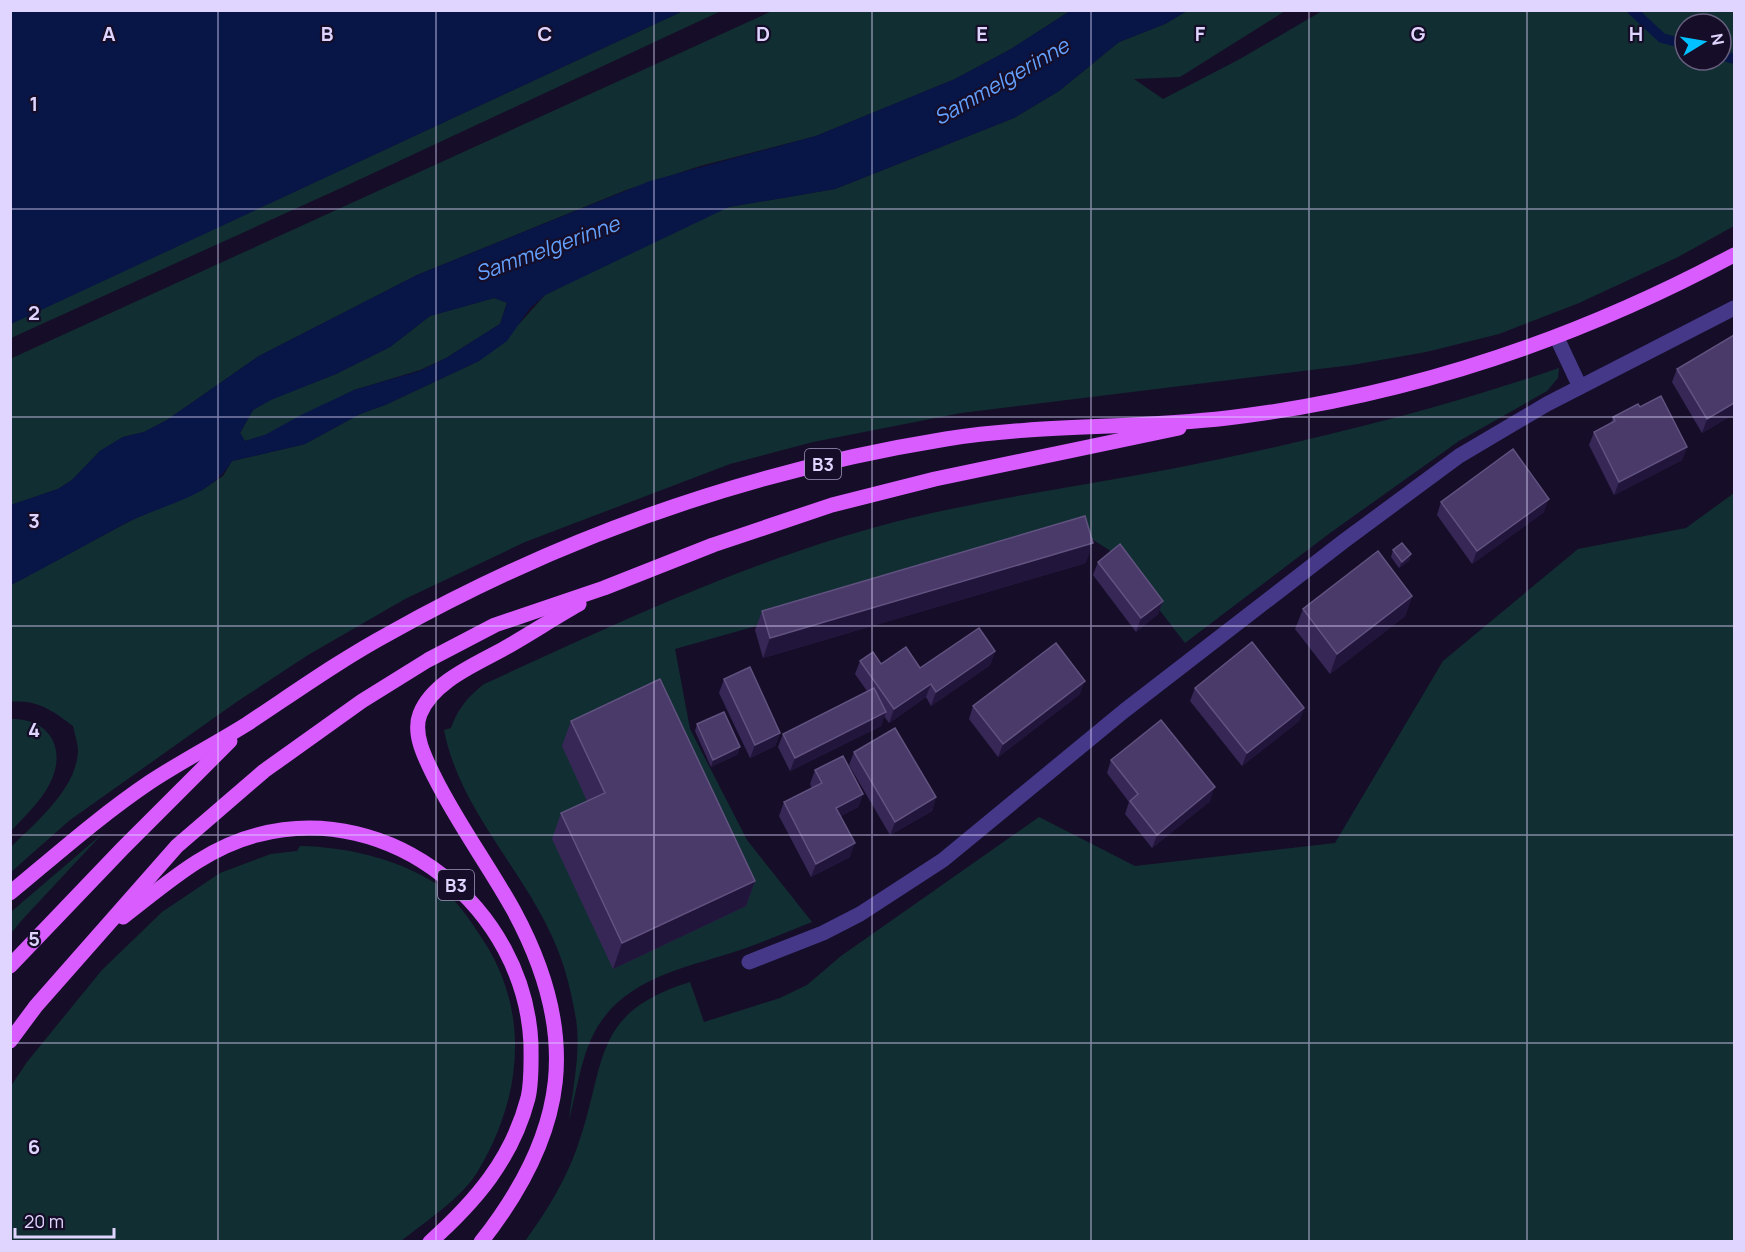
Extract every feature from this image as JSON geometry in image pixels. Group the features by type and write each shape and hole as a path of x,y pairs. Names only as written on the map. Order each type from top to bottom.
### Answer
{"main road":[{"path":"1220,419 1269,413 1380,391 1477,366 1557,338 1648,299 1734,255"},
{"name":"B3","path":"10,1041 36,1006 177,846 264,771 308,737 428,660 495,625 604,588 713,545 832,505 935,479 1028,462 1220,419"},
{"name":"B3","path":"10,966 122,849 247,724 385,635 520,566 676,504 740,484 865,454 946,439 1021,429 1220,419"},
{"name":"B3","path":"481,1242 516,1194 538,1152 552,1107 557,1065 556,1026 550,993 538,959 513,909 469,839 425,758 418,725 420,713 435,693 452,678 604,588"},
{"path":"10,893 99,819 141,789 247,724"},
{"name":"B3","path":"93,942 182,871 212,852 235,841 281,830 310,827 362,835 417,857 458,886 497,935 514,965 525,998 531,1065 528,1097 518,1128 500,1164 483,1190 430,1242"}],"street":[{"path":"749,962 823,933 906,886 943,860 1124,711 1353,534 1459,456 1504,428 1580,387 1734,308"},
{"path":"1557,338 1580,387"}],"green space":[{"path":"683,11 721,11 352,183 11,338 10,324"},
{"path":"772,11 1070,11 1011,49 955,79 816,136 700,166 626,190 417,275 259,356 167,420 144,432 123,437 100,451 72,480 58,489 11,505 10,359"},
{"path":"1187,11 1285,11 1180,77 1134,79 1163,99 1240,59 1322,11 1734,11 1734,226 1678,257 1579,303 1499,334 1426,352 1352,365 961,413 813,442 730,464 525,542 405,599 308,655 235,703 70,820 11,872 11,847 63,791 76,763 78,749 73,726 59,716 37,704 11,702 11,585 132,520 202,490 223,476 232,461 305,444 360,414 385,405 479,361 520,323 545,295 691,223 729,207 835,189 1014,118 1059,91 1119,42 1165,24"},
{"path":"494,298 507,302 500,324 446,358 420,370 354,390 265,435 245,441 240,433 253,410 271,399 336,374 390,347 430,316"},
{"path":"1559,368 1558,378 1547,391 1459,441 1330,533 1185,643 1117,555 1082,533 675,649 690,729 747,840 812,922 743,949 666,974 631,992 616,1004 602,1020 590,1042 581,1068 569,1120 578,1044 572,997 562,961 550,931 534,902 481,819 466,791 453,762 444,730 451,728 464,703 484,684 696,590 804,549 859,532 947,510 1171,469 1318,437 1463,399"},
{"path":"1734,493 1734,1241 525,1241 568,1171 587,1116 607,1044 618,1026 634,1009 658,995 690,982 704,1022 780,998 807,985 841,956 1039,817 1135,866 1335,843 1443,661 1578,549 1686,528"},
{"path":"11,719 25,720 45,730 52,738 56,748 57,760 49,785 32,809 11,831"},
{"path":"102,834 21,921 11,933 11,912"},
{"path":"300,846 335,849 370,856 420,874 447,893 477,931 494,960 506,989 513,1020 515,1050 512,1081 505,1112 493,1142 471,1181 443,1209 401,1241 11,1241 11,1086 27,1062 102,970 162,912 220,873 271,854 297,851"}],"water":[{"path":"11,10 683,10 683,11 11,324"},
{"name":"Sammelgerinne","path":"1070,11 1187,11 1165,24 1119,42 1059,91 1014,118 835,189 729,207 545,295 530,308 507,341 479,361 385,405 360,414 305,444 232,461 223,474 199,492 128,522 11,585 11,505 58,489 72,480 100,451 123,437 144,432 167,420 259,356 417,275 650,181 816,136 955,79 1011,49","holes":["494,298 507,303 500,324 446,358 420,371 354,390 265,435 245,441 240,433 253,410 271,400 336,374 390,347 430,316"]}],"building":[{"path":"1734,335 1734,403 1707,419 1677,369"},
{"path":"1661,396 1687,447 1619,482 1594,432 1615,421 1613,417 1638,404 1640,407"},
{"path":"1513,449 1549,499 1477,551 1441,502"},
{"path":"1085,516 1093,543 770,638 762,611"},
{"path":"1402,543 1411,554 1402,562 1393,550"},
{"path":"1120,544 1163,601 1141,618 1098,562"},
{"path":"1378,551 1412,596 1337,654 1303,609"},
{"path":"979,628 995,651 936,692 931,684 894,709 860,661 873,652 881,664 906,647 920,668"},
{"path":"1252,642 1304,708 1247,753 1195,688"},
{"path":"1056,643 1085,681 1003,744 973,706"},
{"path":"750,667 780,733 755,745 724,679"},
{"path":"660,679 755,881 622,943 561,813 605,793 571,721"},
{"path":"874,688 886,712 795,758 783,734"},
{"path":"724,712 740,747 713,760 697,724"},
{"path":"1161,720 1215,787 1157,835 1130,801 1138,794 1111,760"},
{"path":"895,728 936,797 895,822 854,752"},
{"path":"843,756 863,794 836,808 855,843 816,864 784,802 822,783 815,770"}],"waterway":[{"path":"1632,10 1662,38 1673,41"}]}
